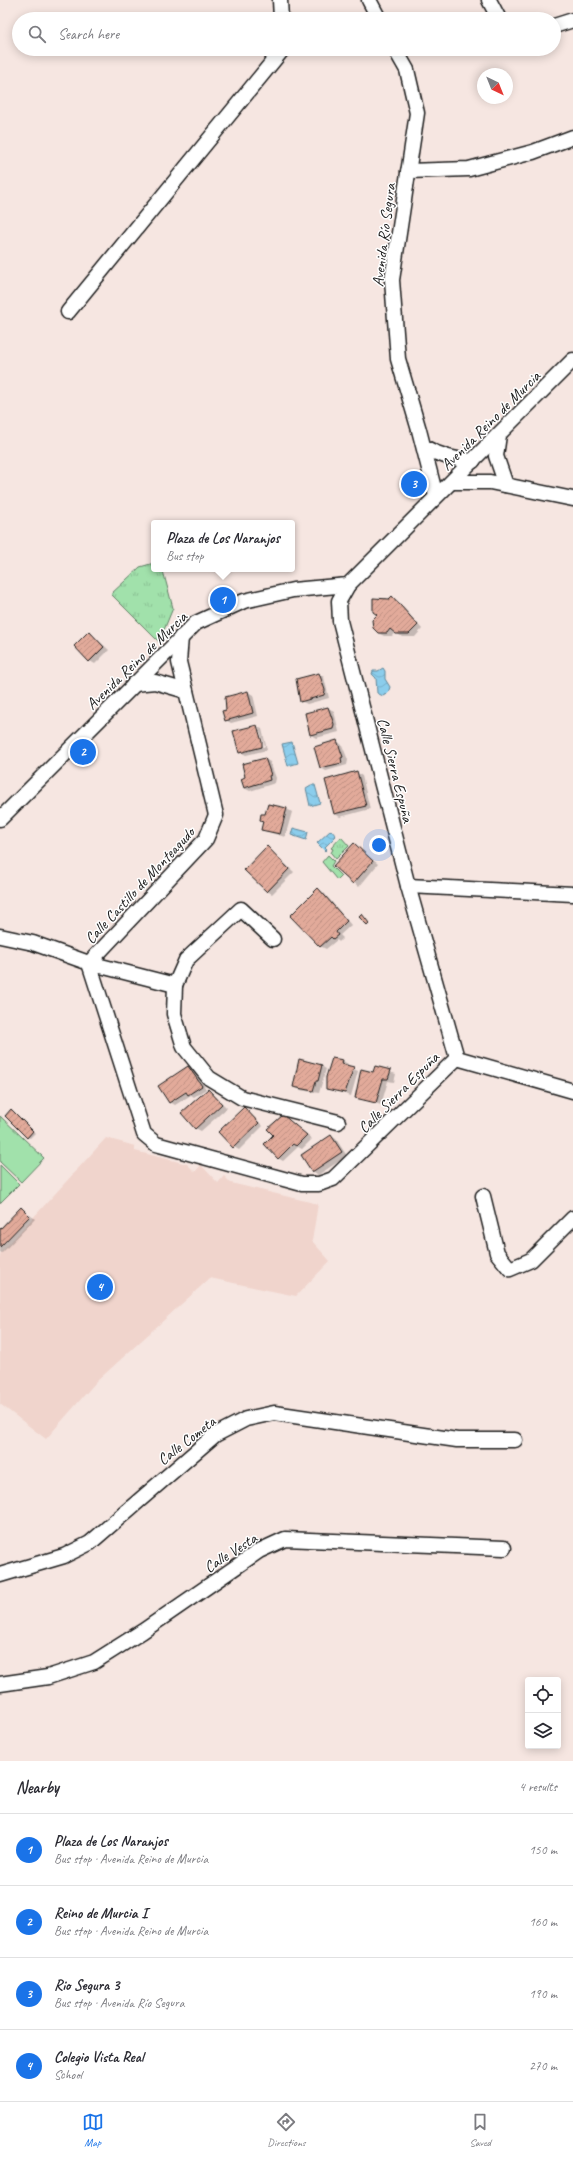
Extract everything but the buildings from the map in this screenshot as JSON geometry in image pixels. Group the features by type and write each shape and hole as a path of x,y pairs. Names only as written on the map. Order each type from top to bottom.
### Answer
{"street":[{"path":"280,0 281,12"},
{"path":"369,0 375,12"},
{"path":"489,0 495,12"},
{"path":"561,24 573,20"},
{"path":"68,312 277,56"},
{"name":"Avenida Río Segura","path":"399,56 407,70 417,113 392,280 398,359 424,447 436,496"},
{"path":"408,171 469,169 534,152 573,137"},
{"name":"Avenida Reino de Murcia","path":"0,819 196,623 244,602 293,590 348,585 573,360"},
{"path":"499,435 496,456 506,485"},
{"path":"424,447 436,454 455,460 473,461"},
{"path":"452,482 490,482 573,499"},
{"name":"Calle Sierra Espuña","path":"89,963 144,1134 156,1144 302,1184 319,1184 333,1179 457,1058 408,886 340,621 339,601 348,585"},
{"name":"Calle Castillo de Monteagudo","path":"0,936 33,943 89,963 206,839 216,815 179,662 181,637"},
{"path":"134,684 155,682 186,691"},
{"path":"408,886 573,894"},
{"path":"273,939 241,909 186,960 175,985 174,1014 184,1046 209,1078 242,1098 338,1122"},
{"path":"89,963 175,985"},
{"path":"457,1058 573,1091"},
{"path":"483,1196 497,1253 510,1270 531,1260 573,1218"},
{"name":"Calle Cometa","path":"0,1575 64,1556 90,1543 215,1435 246,1419 274,1413 457,1440 515,1440"},
{"name":"Calle Vesta","path":"0,1684 48,1678 94,1662 143,1632 259,1551 285,1539 504,1548"}],"shaded area":[{"path":"106,1138 135,1146 135,1151 187,1164 195,1172 201,1165 218,1183 224,1176 231,1183 318,1204 312,1241 330,1261 296,1296 210,1278 96,1382 46,1439 0,1404 0,1254"}],"green space":[{"path":"151,564 151,572 163,572 173,608 159,642 111,594 140,567"},
{"path":"341,837 349,846 336,859 331,853 333,849 331,848"},
{"path":"328,855 334,861 331,866 341,876 337,880 322,862"},
{"path":"0,1116 44,1158 21,1182 0,1162"},
{"path":"0,1165 19,1184 0,1203"}],"water":[{"path":"383,668 385,671 385,679 390,687 388,693 383,696 377,693 376,678 372,674 373,671 378,671"},
{"path":"292,742 298,763 288,766 282,744"},
{"path":"311,785 315,785 320,803 310,806 306,788"},
{"path":"293,828 308,832 306,840 291,835"},
{"path":"331,830 336,836 325,847 327,849 325,851 317,843"}],"place":[{"name":"Rio Segura 3","path":"414,484"},
{"name":"Plaza de Los Naranjos","path":"223,600"},
{"name":"Reino de Murcia I","path":"83,752"},
{"name":"Colegio Vista Real","path":"100,1287"}]}
